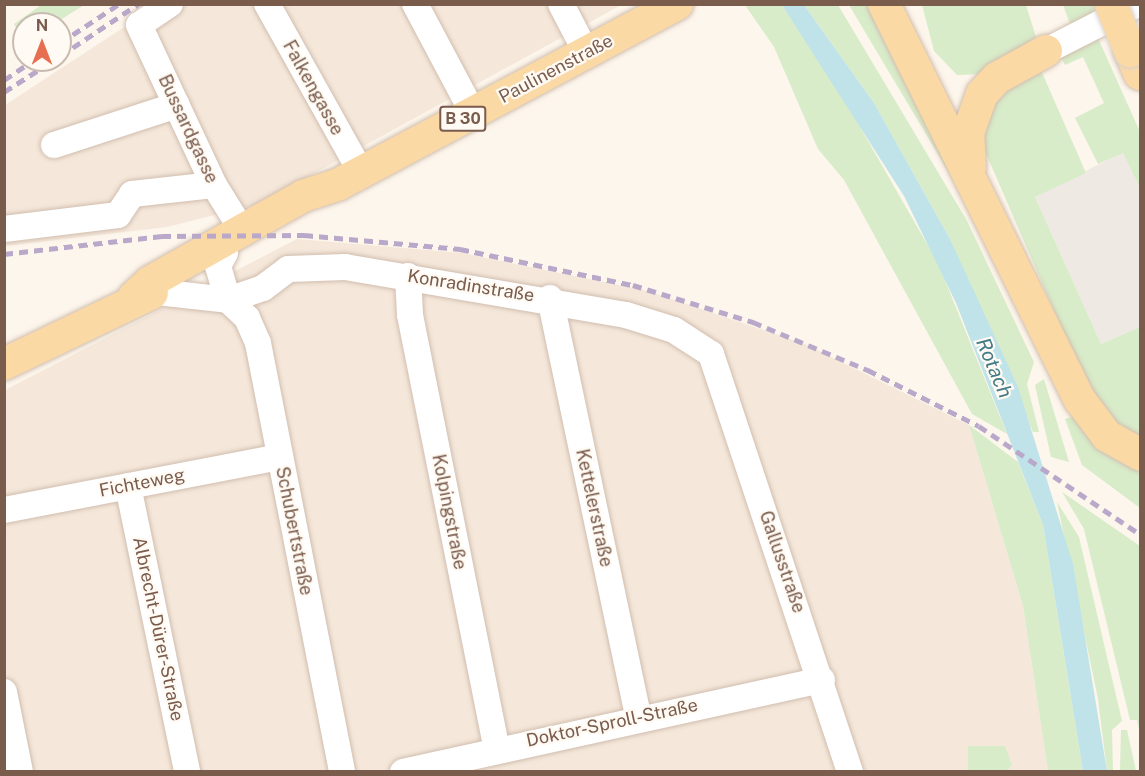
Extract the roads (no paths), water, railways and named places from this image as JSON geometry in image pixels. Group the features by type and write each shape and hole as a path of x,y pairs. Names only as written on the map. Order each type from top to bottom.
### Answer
{"main road":[{"name":"Paulinenstraße","path":"4,364 146,295 150,282 234,242 303,196 350,178 677,4"},
{"path":"884,4 972,176 1080,400 1107,436 1139,454"},
{"path":"1111,4 1135,62"},
{"path":"972,176 968,133 982,94 997,78 1046,51"}],"street":[{"name":"Bussardgasse","path":"170,4 139,25 214,185 234,242"},
{"name":"Falkengasse","path":"267,4 350,178"},
{"path":"415,4 473,113"},
{"path":"561,4 586,52"},
{"path":"1046,51 1138,4"},
{"path":"54,145 177,105"},
{"path":"4,229 118,215 132,194 214,185"},
{"name":"Schubertstraße","path":"234,242 218,266 228,300 253,328 342,771"},
{"name":"Konradinstraße","path":"228,300 263,288 288,268 345,267 550,298 674,330 711,354"},
{"name":"Kolpingstraße","path":"408,276 410,315 496,747"},
{"path":"146,295 228,300"},
{"name":"Kettelerstraße","path":"550,298 638,717"},
{"name":"Gallusstraße","path":"711,354 822,680 850,771"},
{"name":"Fichteweg","path":"4,510 280,457"},
{"name":"Albrecht-Dürer-Straße","path":"128,486 187,771"},
{"name":"Doktor-Sproll-Straße","path":"403,771 496,747 822,680"},
{"path":"4,692 20,771"}],"water":[{"name":"Rotach","path":"782,5 804,5 874,103 950,239 1018,387 1073,564 1107,771 1083,771 1043,525 956,303 904,196"}],"railway":[{"path":"72,35 119,4"},
{"path":"72,48 138,4"},
{"path":"4,80 16,72"},
{"path":"4,92 35,72"},
{"path":"4,254 162,236 304,235 460,249 633,285 753,322 868,370 979,426 1140,534"}]}
